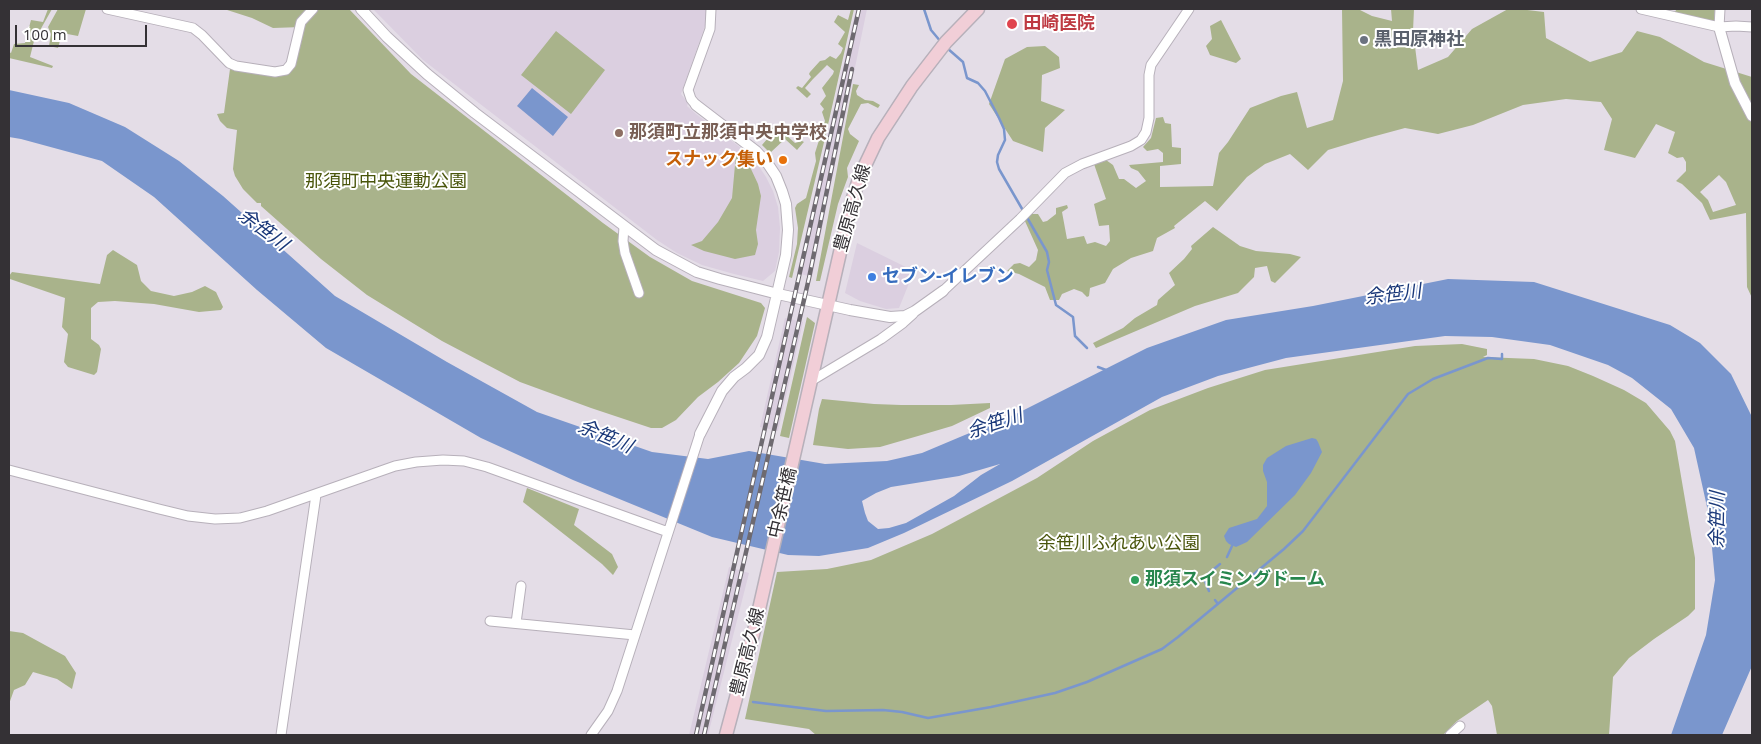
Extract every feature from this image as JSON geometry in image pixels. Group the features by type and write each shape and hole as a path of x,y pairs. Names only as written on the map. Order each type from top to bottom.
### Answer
{"main road":[{"name":"豊原高久線","path":"798,439 851,204 862,169 888,121 916,80 946,42 978,9"},
{"name":"中余笹橋","path":"768,567 798,439"},
{"name":"豊原高久線","path":"726,735 755,626 768,567"}],"street":[{"path":"107,9 193,28 230,63 236,66 275,72 286,70 291,64 301,22 313,9"},
{"path":"361,9 426,74 656,250 697,272 720,279 778,294 890,317 905,316 943,291 1020,219 1065,173 1082,164 1131,146 1141,140 1146,132 1149,118 1149,75 1151,65 1188,9"},
{"path":"591,735 608,711 617,691 700,434 722,391 758,355 767,337 786,255 788,230 786,204 779,183 768,164 756,151 696,105 691,99 688,90 710,29 711,9"},
{"path":"1642,9 1719,27 1752,27"},
{"path":"1720,9 1719,27 1735,83 1752,116"},
{"path":"624,227 623,241 625,254 639,293"},
{"path":"811,381 881,339 903,323 915,311"},
{"path":"9,470 160,510 214,519 249,516 267,511 395,466 434,461 464,461 487,467 668,532"},
{"path":"281,735 316,495"},
{"path":"516,623 521,586"},
{"path":"490,621 635,635"},
{"path":"1450,735 1460,726"}],"shaded area":[{"name":"那須町立那須中央中学校","path":"373,9 707,9 706,23 681,94 688,103 687,106 745,151 766,177 778,207 780,228 779,252 775,271 763,281 734,274 702,265 677,253 657,240 423,60"},
{"path":"856,9 867,9 812,277 797,273"},
{"path":"857,243 914,271 899,308 886,309 860,301 845,293"},
{"path":"785,318 803,322 778,431 760,427"},
{"path":"729,567 749,573 708,735 689,735"}],"green space":[{"path":"48,9 52,9 34,41 30,57 53,66 52,68 9,58 9,52 11,53 14,44 25,43 31,20 43,22"},
{"path":"58,9 86,9 78,36 62,33 58,48 49,46 51,34 48,27"},
{"name":"那須町中央運動公園","path":"224,9 349,9 411,74 603,223 650,257 692,281 761,303 765,308 757,336 739,363 698,397 676,420 662,428 651,428 520,382 442,341 367,295 321,259 261,206 261,203 257,203 243,189 235,176 233,169 237,130 227,128 220,121 217,114 224,113 230,69 287,72 302,27 273,28 252,18"},
{"path":"851,9 854,9 792,278 789,277 797,244 798,228 795,208 797,204 806,198 816,161 815,153 825,121 822,112 824,109 820,104 826,96 822,88 834,71 827,65 813,79 805,88 811,94 807,98 796,88 798,86 802,88 811,77 810,72 820,61 830,56 836,59 841,53 843,48 838,44 845,32 834,22 838,15 848,20"},
{"path":"1342,9 1358,9 1372,16 1392,21 1391,9 1414,9 1413,31 1418,70 1448,57 1472,29 1508,9 1519,9 1544,12 1546,38 1590,62 1622,52 1637,31 1660,37 1704,62 1752,77 1752,298 1747,287 1746,213 1710,220 1702,203 1682,184 1676,181 1686,171 1686,162 1683,157 1677,158 1668,153 1675,132 1656,124 1635,158 1604,150 1612,119 1601,102 1566,99 1523,105 1473,125 1438,134 1405,128 1368,138 1328,150 1308,170 1290,154 1265,164 1247,177 1217,211 1205,201 1174,226 1175,228 1157,238 1153,251 1131,258 1113,269 1105,283 1090,288 1089,296 1087,297 1082,292 1074,289 1062,294 1059,300 1050,300 1045,287 1019,274 1007,271 1014,264 1020,263 1029,267 1036,260 1038,250 1024,219 1031,214 1038,214 1043,222 1047,221 1056,214 1056,208 1067,205 1068,208 1062,212 1067,239 1084,236 1087,244 1095,242 1106,246 1110,241 1109,225 1099,226 1094,204 1106,199 1094,164 1106,160 1113,165 1119,179 1124,179 1136,188 1146,181 1138,171 1129,165 1163,162 1163,153 1158,149 1147,151 1143,147 1151,138 1156,118 1163,117 1165,123 1171,124 1172,147 1181,148 1181,164 1160,166 1160,187 1213,186 1219,153 1250,108 1297,92 1307,128 1333,120 1343,81","holes":["1719,175 1726,182 1736,205 1713,212 1708,200 1700,192"]},
{"path":"1677,9 1715,9 1714,23 1673,14"},
{"path":"1221,20 1241,59 1236,63 1210,55 1206,46 1212,39 1210,26"},
{"path":"556,31 605,70 571,114 521,75"},
{"path":"1045,46 1059,57 1060,68 1042,75 1041,101 1065,110 1045,128 1043,152 1013,141 989,104 1005,59 1027,47"},
{"path":"853,84 859,85 856,91 857,95 880,105 878,108 868,103 861,104 848,129 850,134 859,141 847,168 848,177 838,204 820,281 816,281"},
{"path":"772,127 781,137 786,135 795,143 804,142 797,150 785,139 770,153 762,145 768,138 769,130"},
{"path":"736,154 744,159 751,169 761,196 756,230 758,244 755,255 735,259 704,251 691,245 702,241 718,222 732,198"},
{"path":"1213,227 1240,246 1256,251 1290,254 1301,257 1275,283 1271,281 1267,266 1255,268 1254,277 1238,293 1195,306 1096,348 1093,343 1123,328 1135,318 1157,305 1158,300 1175,285 1169,273 1184,259 1192,249 1191,246"},
{"path":"113,250 137,265 141,281 151,291 174,296 192,292 205,286 216,292 223,307 221,310 199,312 154,304 115,301 98,302 91,308 91,339 101,349 97,372 94,375 68,367 64,362 68,334 62,327 65,298 10,279 9,276 12,272 100,284 107,255"},
{"path":"807,317 815,323 789,438 780,436"},
{"name":"余笹川ふれあい公園","path":"1462,344 1487,349 1487,355 1483,357 1534,359 1568,366 1624,390 1646,403 1670,431 1675,441 1695,558 1695,609 1629,658 1613,677 1609,735 1497,735 1492,706 1488,700 1457,721 1443,735 816,735 809,729 745,719 777,572 827,569 871,560 932,534 1037,478 1093,441 1150,410 1208,388 1265,370 1415,346"},
{"path":"822,399 901,405 990,403 990,408 952,426 880,447 848,449 813,445"},
{"path":"527,488 579,509 574,525 612,554 618,567 613,575 602,564 523,502"},
{"path":"9,631 23,633 65,656 76,673 72,689 57,679 33,672 25,685 14,690 9,704"}],"water":[{"path":"532,88 568,117 553,136 517,106"},
{"name":"余笹川","path":"9,90 69,103 125,127 179,161 223,196 335,296 447,362 537,412 652,452 708,459 749,451 825,464 887,461 922,453 1018,413 1147,348 1226,320 1313,306 1448,279 1534,282 1670,325 1700,343 1731,374 1752,417 1752,666 1722,735 1671,735 1706,635 1715,580 1709,516 1694,448 1671,409 1632,378 1608,365 1550,345 1492,337 1445,336 1286,358 1218,376 1162,397 1012,481 904,533 868,548 819,556 788,555 712,537 573,480 481,438 326,348 257,290 154,197 102,161 9,137","holes":["1000,464 981,475 954,496 906,523 878,529 868,521 865,513 862,501 891,487 959,476"]},
{"path":"1312,438 1316,439 1322,452 1311,473 1295,495 1247,542 1236,547 1229,544 1224,536 1229,528 1257,519 1267,506 1267,482 1263,465 1267,458 1286,446"}],"waterway":[{"path":"924,9 931,30 941,42"},
{"path":"947,48 963,62 967,78 978,83 985,91 999,118 1004,129 1005,140 998,155 999,169 1047,252 1049,262 1047,270 1056,305 1073,317 1075,336 1087,348"},
{"path":"753,702 826,711 883,710 928,718 1055,693 1087,682 1162,649 1284,549 1303,531 1408,394 1433,379 1488,358 1502,359 1502,354"},
{"path":"1098,367 1106,370"},
{"path":"1227,557 1232,546"},
{"path":"1209,591 1205,581 1208,574 1220,564"},
{"path":"1215,600 1218,604"}],"railway":[{"path":"696,735 859,9"},
{"path":"704,735 809,278 852,69"}],"place":[{"name":"田崎医院","path":"1012,24"},
{"name":"黒田原神社","path":"1364,40"},
{"name":"那須町立那須中央中学校","path":"619,133"},
{"name":"スナック集い","path":"783,160"},
{"name":"セブン-イレブン","path":"872,277"},
{"name":"那須スイミングドーム","path":"1135,580"}]}
